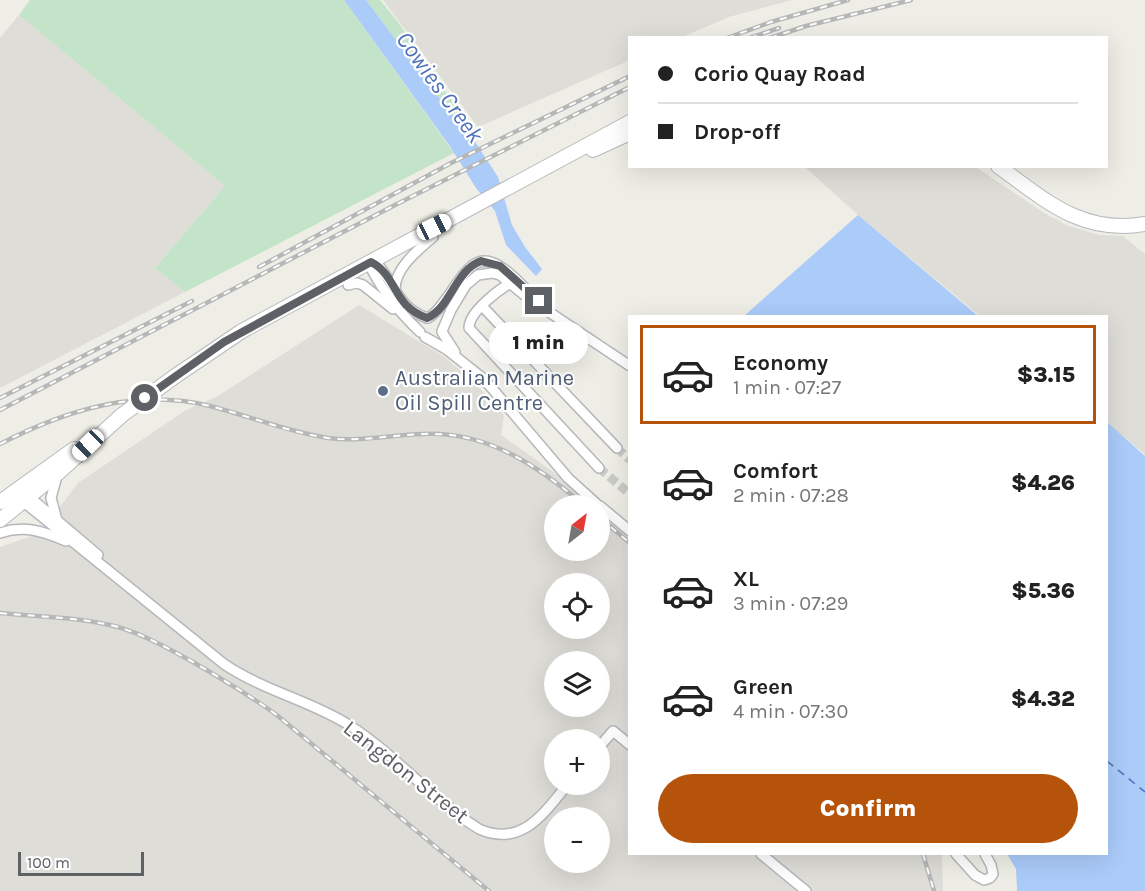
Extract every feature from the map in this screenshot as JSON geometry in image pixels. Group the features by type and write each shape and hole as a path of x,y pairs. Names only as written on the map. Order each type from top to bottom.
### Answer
{"main road":[{"path":"193,364 348,285 373,265 548,165 628,123"},
{"path":"504,191 628,134"},
{"path":"1001,168 1072,217 1107,226 1145,224"},
{"path":"1013,168 1078,212 1115,220 1145,217"},
{"path":"0,520 22,495 122,415 193,364 242,332 433,237 476,206"},
{"path":"0,502 22,495 58,473 122,415"}],"street":[{"path":"395,290 395,282 400,272 433,237"},
{"path":"422,335 420,323 436,312 475,263 484,261 497,264 513,281 550,312 628,365"},
{"path":"373,265 409,310 438,323 450,345 467,365"},
{"path":"373,265 387,294 407,320"},
{"path":"422,335 436,339 442,332 466,285 475,276 492,273 513,281"},
{"path":"513,281 495,293 482,306 468,324 469,329 599,468"},
{"path":"348,285 357,283 363,285 422,335 467,365 487,383 568,478 587,495"},
{"path":"482,306 617,448"},
{"path":"57,521 51,498 58,473"},
{"name":"Langdon Street","path":"22,495 57,521 84,548"},
{"name":"Langdon Street","path":"22,495 225,664 256,683 314,707 349,725 472,824 486,832 501,834 518,832 535,823 559,795"},
{"path":"610,514 628,529"},
{"path":"0,533 19,529 40,530 84,548"},
{"path":"610,734 613,731 628,743"},
{"path":"762,855 806,891"},
{"path":"957,855 975,875 985,880 993,873 985,855"}],"shaded area":[{"path":"383,0 792,0 729,17 684,36 628,36 628,61 478,127"},
{"path":"19,15 225,186 155,268 185,292 0,388 0,38"},
{"path":"806,168 977,168 1066,225 1099,235 1123,236 1145,254 1145,454 1108,424 1108,315 979,315 858,215"},
{"path":"359,305 443,356 476,384 504,416 501,435 582,495 544,495 544,561 610,561 610,519 628,534 628,855 942,855 943,891 0,891 0,547 40,533 78,483 186,410 218,396"}],"green space":[{"path":"30,0 344,0 454,153 185,292 155,268 225,186 19,15"},
{"path":"366,0 380,0 398,22 477,137 474,140 447,108"}],"water":[{"name":"Cowies Creek","path":"344,0 366,0 447,108 474,140 498,177 512,225 542,269 536,276 506,245 495,211 476,188 449,145"},
{"path":"858,215 977,315 745,315"},
{"path":"1108,423 1145,456 1145,891 1017,891 1016,869 1008,855 1108,855"}],"ferry route":[{"path":"1108,762 1145,792"}],"tunnel":[{"path":"617,448 628,458"},
{"path":"599,468 628,492"}],"railway":[{"path":"732,36 771,22 848,0"},
{"path":"776,36 806,26 911,0"},
{"path":"756,36 779,28"},
{"path":"259,267 451,163 628,77"},
{"path":"0,410 397,204 628,88"},
{"path":"0,398 192,301"},
{"path":"0,444 76,412 128,401 182,401 210,406 283,428 328,438 364,439 423,434 469,438 511,454 549,477 572,495"},
{"path":"610,526 628,541"},
{"path":"0,613 75,619 118,627 147,638 193,662 278,716 489,891"},
{"path":"923,855 934,891"}],"place":[{"name":"Australian Marine Oil Spill Centre","path":"383,391"}],"route":[{"path":"145,398 224,342 371,262 379,266 405,306 427,318 436,312 470,267 481,261 500,266 539,301"}]}
